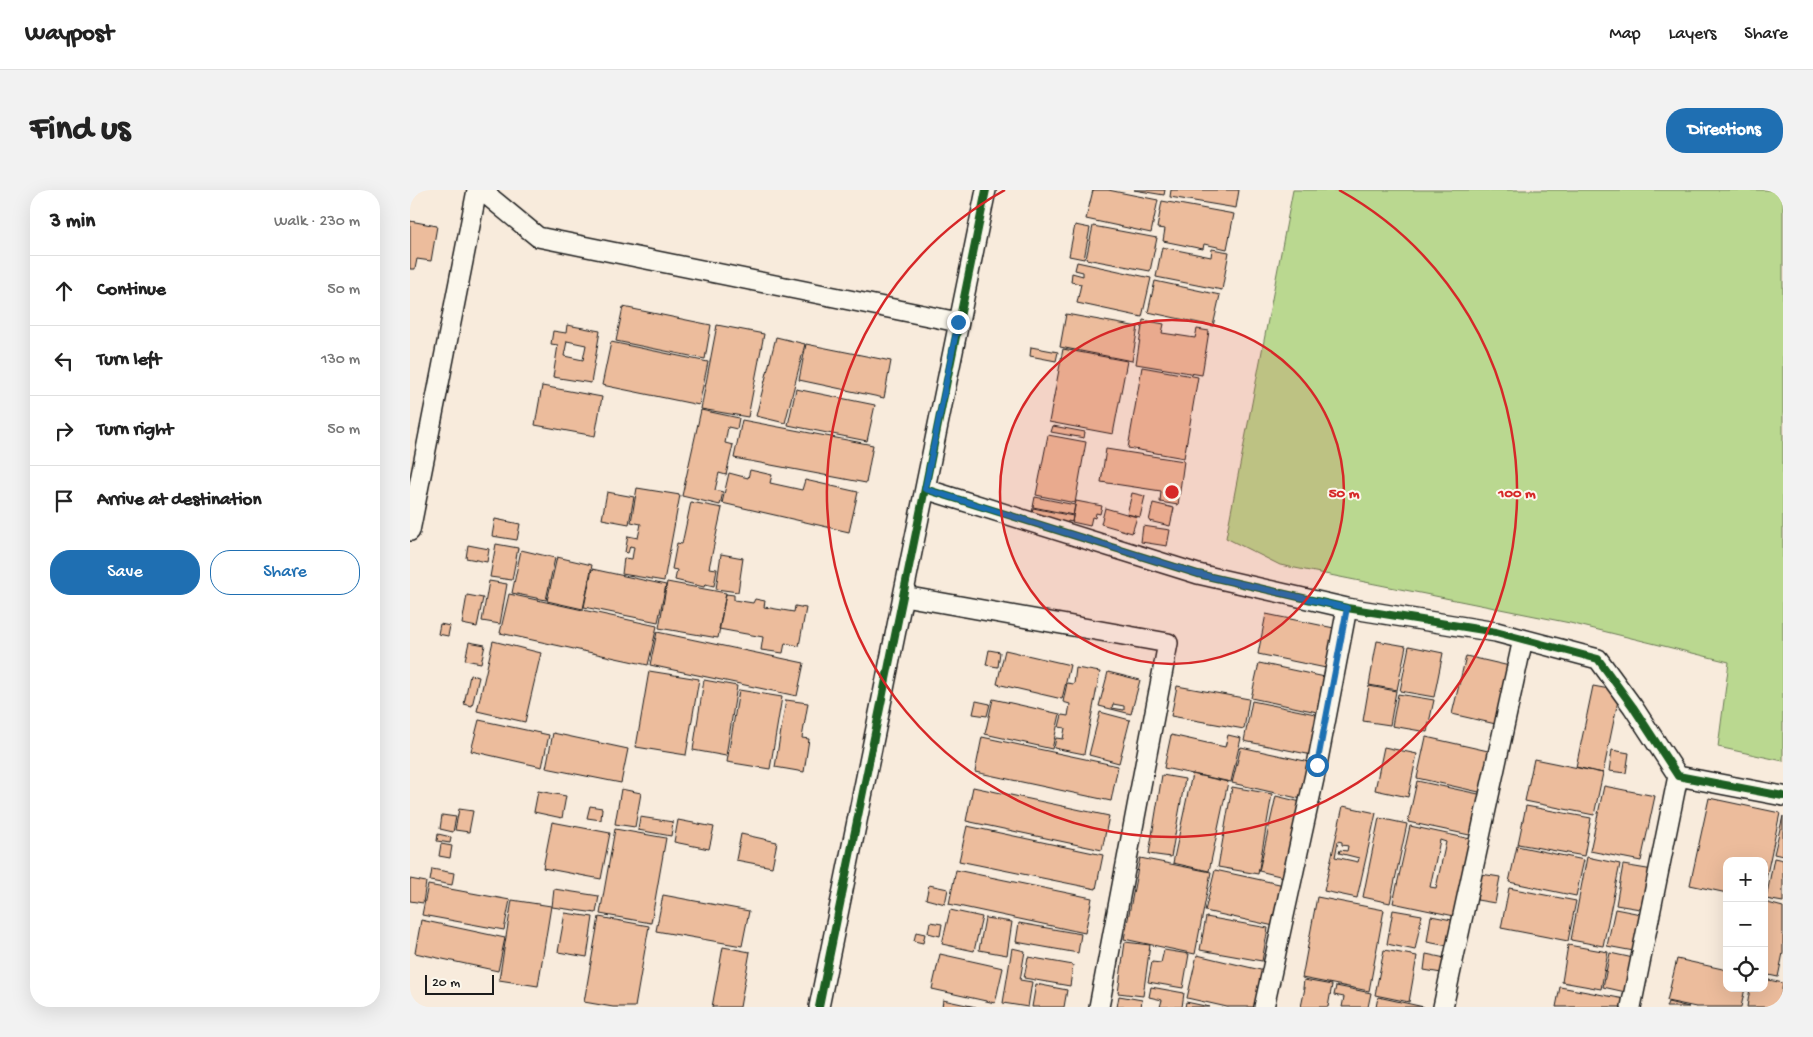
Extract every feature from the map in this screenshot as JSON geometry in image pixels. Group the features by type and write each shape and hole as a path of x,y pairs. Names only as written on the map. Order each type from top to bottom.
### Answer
{"street":[{"path":"410,531 477,190"},
{"path":"481,190 538,237 958,322"},
{"path":"819,1007 986,190"},
{"path":"925,489 1198,574 1347,608 1496,632 1598,659 1633,707 1678,776 1631,1007"},
{"path":"904,596 1168,643 1098,1007"},
{"path":"1264,1007 1315,775 1347,608"},
{"path":"1443,1007 1523,639"},
{"path":"1678,776 1783,796"}],"green space":[{"path":"1293,190 1783,190 1783,761 1718,747 1729,662 1570,623 1280,565 1226,538"}],"building":[{"path":"1093,190 1108,190 1158,200 1151,233 1086,219"},
{"path":"1134,190 1165,190 1164,195"},
{"path":"1171,190 1239,190 1236,208 1170,197"},
{"path":"1162,201 1234,214 1227,249 1204,244 1203,249 1163,241 1165,229 1157,228"},
{"path":"410,221 437,226 431,261 417,259 415,269 410,269"},
{"path":"1075,225 1090,228 1084,259 1069,256"},
{"path":"1093,226 1157,238 1150,271 1086,259"},
{"path":"1162,247 1211,257 1212,249 1229,252 1222,290 1156,277"},
{"path":"1077,262 1151,278 1142,317 1077,303 1081,284 1071,282 1072,273 1083,276 1083,272 1075,270"},
{"path":"1155,281 1220,295 1213,326 1148,312"},
{"path":"623,307 711,325 705,359 616,341"},
{"path":"1066,314 1138,327 1132,361 1060,347"},
{"path":"1143,320 1164,324 1162,333 1195,338 1197,329 1209,331 1202,375 1136,364"},
{"path":"567,325 600,331 591,383 553,377 558,345 551,344 553,331 566,333","holes":["567,341 586,345 583,360 564,356"]},
{"path":"717,325 764,334 748,417 701,409"},
{"path":"776,337 805,344 785,423 756,416"},
{"path":"611,342 708,362 699,405 602,385"},
{"path":"806,344 891,361 884,398 799,380"},
{"path":"1031,347 1058,352 1056,361 1030,356"},
{"path":"1063,349 1127,361 1113,434 1049,422"},
{"path":"1142,367 1198,377 1184,458 1128,448"},
{"path":"542,386 602,397 595,436 535,425"},
{"path":"796,389 875,405 867,441 788,425"},
{"path":"701,410 739,418 737,429 728,427 725,443 733,445 726,475 719,473 715,490 723,492 720,505 682,496"},
{"path":"742,420 873,445 866,483 734,458"},
{"path":"1053,426 1085,432 1084,438 1051,432"},
{"path":"1048,435 1086,442 1075,503 1036,495"},
{"path":"1106,449 1184,461 1178,505 1160,502 1161,491 1101,482"},
{"path":"750,470 772,475 770,483 802,490 805,480 858,492 849,532 722,503 729,473 748,478"},
{"path":"637,488 680,495 664,581 622,574 624,558 632,559 634,547 630,546 628,553 625,552 628,536 638,538 641,524 631,522"},
{"path":"607,492 634,497 629,524 602,519"},
{"path":"1132,493 1145,496 1140,517 1127,514"},
{"path":"1035,497 1075,505 1073,515 1033,507"},
{"path":"1076,501 1102,506 1100,514 1096,513 1095,518 1092,517 1090,526 1072,522"},
{"path":"691,502 722,508 709,568 717,569 714,586 705,584 704,587 675,580 677,570 672,569 677,543 682,544"},
{"path":"1153,503 1174,508 1170,526 1149,521"},
{"path":"1033,508 1073,516 1072,522 1068,521 1066,529 1030,521"},
{"path":"1105,508 1137,517 1132,533 1101,524"},
{"path":"495,519 520,524 517,540 492,536"},
{"path":"1143,526 1170,530 1167,546 1141,542"},
{"path":"496,544 518,548 512,580 490,577"},
{"path":"468,545 489,549 487,562 466,558"},
{"path":"521,550 555,558 546,600 512,593"},
{"path":"721,554 743,558 738,592 716,589"},
{"path":"557,557 592,565 583,609 547,601"},
{"path":"592,569 666,585 658,622 584,607"},
{"path":"489,581 507,584 500,624 482,621"},
{"path":"667,582 726,593 718,638 659,628"},
{"path":"509,594 657,626 648,665 500,633"},
{"path":"726,594 734,595 734,600 753,603 755,599 765,601 764,607 794,612 795,606 806,608 799,646 785,643 783,653 761,650 763,637 719,629"},
{"path":"467,595 483,598 477,627 462,624"},
{"path":"1266,614 1334,628 1326,668 1258,654"},
{"path":"440,624 450,626 448,636 438,634"},
{"path":"657,632 804,663 797,696 650,665"},
{"path":"493,641 541,653 525,722 477,711"},
{"path":"1377,641 1406,646 1397,690 1369,685"},
{"path":"469,642 485,645 481,663 465,660"},
{"path":"1409,646 1443,653 1434,697 1400,691"},
{"path":"989,650 1000,652 998,667 986,665"},
{"path":"1005,650 1070,665 1062,699 997,684"},
{"path":"1466,656 1514,667 1500,725 1452,714"},
{"path":"1259,663 1325,677 1317,712 1251,698"},
{"path":"1076,668 1100,672 1084,754 1054,748 1056,738 1063,739 1065,728 1059,727 1062,715 1068,716 1070,704 1063,702 1067,683 1074,684"},
{"path":"649,671 699,679 686,755 636,747"},
{"path":"1108,672 1140,680 1131,714 1099,706","holes":["1113,704 1124,706 1124,710 1112,708"]},
{"path":"470,675 479,677 472,706 464,704"},
{"path":"704,680 737,686 726,756 693,750"},
{"path":"1177,686 1249,699 1244,729 1171,716"},
{"path":"1369,686 1396,691 1390,725 1363,721"},
{"path":"1593,686 1620,691 1603,773 1576,767"},
{"path":"739,690 782,697 770,769 727,762"},
{"path":"1398,694 1434,700 1427,732 1392,726"},
{"path":"993,699 1060,714 1052,749 985,734"},
{"path":"786,700 808,703 802,738 809,739 804,772 775,767"},
{"path":"976,701 990,704 987,716 973,714"},
{"path":"1252,701 1320,715 1312,755 1244,741"},
{"path":"1100,712 1130,720 1119,763 1089,755"},
{"path":"479,720 549,735 542,767 471,751"},
{"path":"553,733 628,749 621,783 546,768"},
{"path":"1171,735 1225,747 1228,735 1241,738 1231,782 1164,768"},
{"path":"982,737 1118,766 1111,801 975,772"},
{"path":"1426,737 1497,753 1488,794 1417,778"},
{"path":"1241,747 1314,763 1306,800 1232,783"},
{"path":"1384,747 1417,754 1408,797 1375,790"},
{"path":"1612,750 1629,753 1626,773 1609,771"},
{"path":"1534,759 1603,773 1594,815 1525,801"},
{"path":"1192,774 1228,782 1209,871 1173,863"},
{"path":"1162,775 1185,779 1171,857 1149,854"},
{"path":"1417,781 1488,796 1479,837 1408,822"},
{"path":"1604,786 1655,796 1641,861 1590,851"},
{"path":"973,787 1109,816 1102,850 966,821"},
{"path":"1232,787 1272,794 1258,874 1218,867"},
{"path":"621,789 641,793 635,827 615,824"},
{"path":"538,791 566,796 562,818 534,812"},
{"path":"1276,796 1301,802 1284,877 1259,871"},
{"path":"1709,798 1780,813 1768,869 1768,857 1723,857 1723,892 1690,885"},
{"path":"590,806 602,808 601,820 587,818"},
{"path":"1343,806 1376,813 1357,898 1324,891","holes":["1338,841 1342,842 1342,845 1348,846 1347,851 1340,850 1339,853 1359,858 1358,862 1335,857"]},
{"path":"1526,806 1591,818 1584,856 1518,844"},
{"path":"459,809 473,811 469,832 455,830"},
{"path":"442,815 456,817 453,832 440,829"},
{"path":"1783,816 1783,856 1774,854"},
{"path":"640,817 673,822 671,836 638,830"},
{"path":"1379,818 1407,824 1390,903 1363,897"},
{"path":"678,820 714,827 709,849 674,842"},
{"path":"552,822 610,833 601,879 543,868"},
{"path":"967,826 1103,855 1096,889 959,861"},
{"path":"1410,826 1475,840 1459,917 1393,903","holes":["1440,840 1446,842 1436,888 1430,887"]},
{"path":"615,829 666,838 651,923 600,914"},
{"path":"438,834 451,837 450,843 437,841"},
{"path":"741,834 777,842 772,867 736,860"},
{"path":"441,844 452,846 450,858 439,856"},
{"path":"1517,846 1584,860 1576,896 1509,882"},
{"path":"1587,857 1620,864 1603,946 1571,940"},
{"path":"1140,858 1211,872 1195,954 1124,939"},
{"path":"1774,858 1783,860 1783,902 1768,899 1768,889"},
{"path":"1623,865 1653,870 1646,910 1616,905"},
{"path":"432,869 454,873 452,885 430,881"},
{"path":"956,870 1092,898 1085,933 949,904"},
{"path":"1215,870 1284,885 1274,926 1205,911"},
{"path":"1481,874 1500,877 1495,903 1477,900"},
{"path":"410,879 426,882 423,903 410,901"},
{"path":"428,885 510,900 504,930 422,915"},
{"path":"929,885 948,889 945,904 926,899"},
{"path":"1509,888 1576,901 1568,941 1501,928"},
{"path":"554,889 599,896 596,913 552,907"},
{"path":"663,895 749,911 742,946 656,931"},
{"path":"1317,897 1384,910 1369,991 1302,978"},
{"path":"512,900 551,906 538,986 499,980"},
{"path":"1768,903 1783,907 1783,953 1778,977 1768,975"},
{"path":"1615,909 1646,915 1639,952 1607,946"},
{"path":"950,910 982,917 974,951 942,944"},
{"path":"1393,910 1422,915 1415,950 1387,944"},
{"path":"565,913 593,917 587,957 558,952"},
{"path":"1431,916 1452,920 1448,946 1427,942"},
{"path":"599,917 649,926 635,1007 613,1007 584,1002"},
{"path":"1206,917 1268,928 1262,961 1200,950"},
{"path":"985,918 1012,922 1007,955 979,950"},
{"path":"421,920 505,938 498,971 415,953"},
{"path":"930,922 942,924 940,936 928,933"},
{"path":"1019,923 1081,934 1078,953 1016,942"},
{"path":"916,932 925,934 923,943 914,941"},
{"path":"1125,942 1150,945 1143,996 1118,993"},
{"path":"1568,945 1608,952 1601,989 1562,982"},
{"path":"723,947 750,952 740,1007 712,1007"},
{"path":"1012,948 1025,951 1020,980 1032,982 1028,1007 1003,1003"},
{"path":"1164,950 1189,954 1183,988 1148,982 1152,962 1161,963"},
{"path":"1384,950 1417,956 1409,1002 1375,995"},
{"path":"1610,953 1638,959 1630,993 1603,987"},
{"path":"940,954 1003,968 995,1003 932,989"},
{"path":"1426,954 1450,959 1447,974 1424,970"},
{"path":"1197,955 1269,972 1261,1007 1227,1007 1187,998"},
{"path":"1028,957 1073,965 1070,986 1024,978"},
{"path":"1677,959 1723,969 1723,992 1744,992 1741,1007 1696,1007 1667,1001"},
{"path":"1304,980 1332,985 1328,1007 1301,1007 1305,988 1303,988"},
{"path":"1768,980 1783,983 1779,1007 1747,1007 1749,992 1768,992"},
{"path":"1036,984 1067,990 1064,1007 1032,1007"},
{"path":"1336,986 1371,993 1368,1007 1342,1007 1344,997 1334,995"},
{"path":"1151,987 1184,993 1182,1007 1160,1007 1162,1000 1149,997"},
{"path":"1560,987 1625,999 1623,1007 1556,1007"},
{"path":"1119,996 1142,1000 1141,1007 1117,1007"},
{"path":"1378,997 1424,1007 1376,1007"},
{"path":"943,1000 976,1007 942,1007"},
{"path":"1186,1002 1210,1007 1185,1007"},
{"path":"1668,1002 1689,1007 1666,1007"}],"cycle path":[{"path":"819,1007 986,190"},
{"path":"925,489 1198,574 1347,608 1496,632 1598,659 1633,707 1678,776 1783,796"}],"route":[{"path":"958,322 925,489 1198,574 1347,608 1317,765"}]}
